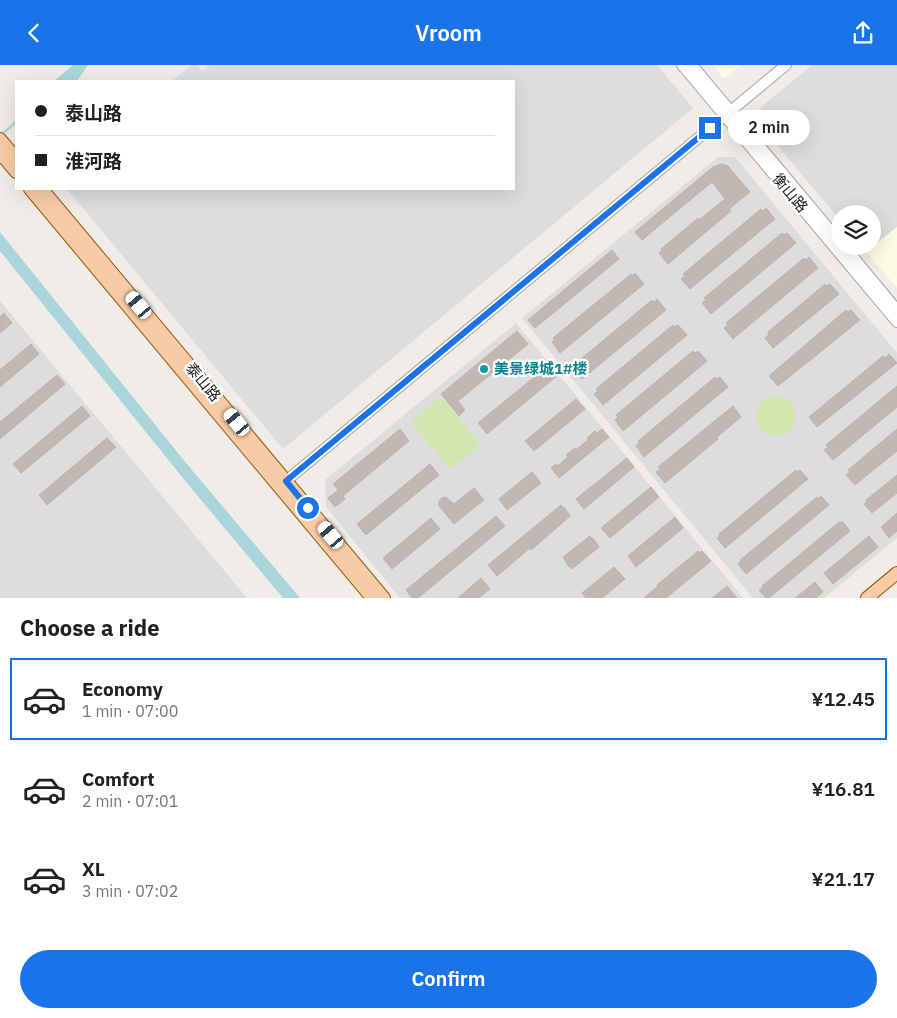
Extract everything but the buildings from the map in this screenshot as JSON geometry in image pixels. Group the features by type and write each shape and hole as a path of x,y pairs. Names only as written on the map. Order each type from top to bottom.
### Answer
{"main road":[{"path":"0,139 14,165"},
{"path":"0,153 14,165"},
{"name":"泰山路","path":"31,190 372,598"},
{"name":"泰山路","path":"43,190 384,598"},
{"path":"867,598 897,573"},
{"path":"880,598 897,584"}],"street":[{"name":"衡山路","path":"682,65 728,113 831,232"},
{"name":"衡山路","path":"692,65 728,113 897,321"},
{"path":"286,481 786,65"},
{"path":"851,255 897,310"}],"shaded area":[{"path":"191,65 197,65 202,71 210,65 657,65 693,108 283,449 68,190 515,190 515,80 173,80"},
{"path":"713,65 741,65 724,79"},
{"path":"812,65 897,65 897,227 881,240 881,205 831,205 831,209 757,121 761,107"},
{"path":"718,157 735,157 897,353 897,538 824,598 753,598 522,318"},
{"path":"897,227 897,288 869,255 881,255 881,240"},
{"path":"0,301 247,598 0,598"},
{"path":"516,323 743,598 400,598 326,507 325,480"}],"green space":[{"path":"776,396 790,402 796,416 790,430 776,436 762,430 756,416 762,402"},
{"path":"439,397 443,399 479,442 478,446 451,469 411,422"}],"water":[{"path":"73,65 88,65 78,80 55,80"},
{"path":"0,232 186,463 300,598 283,598 191,488 0,251"}],"waterway":[{"path":"0,136 15,123"}],"place":[{"name":"美景绿城1#楼","path":"484,369"}],"route":[{"path":"308,508 286,481 710,128"}]}
